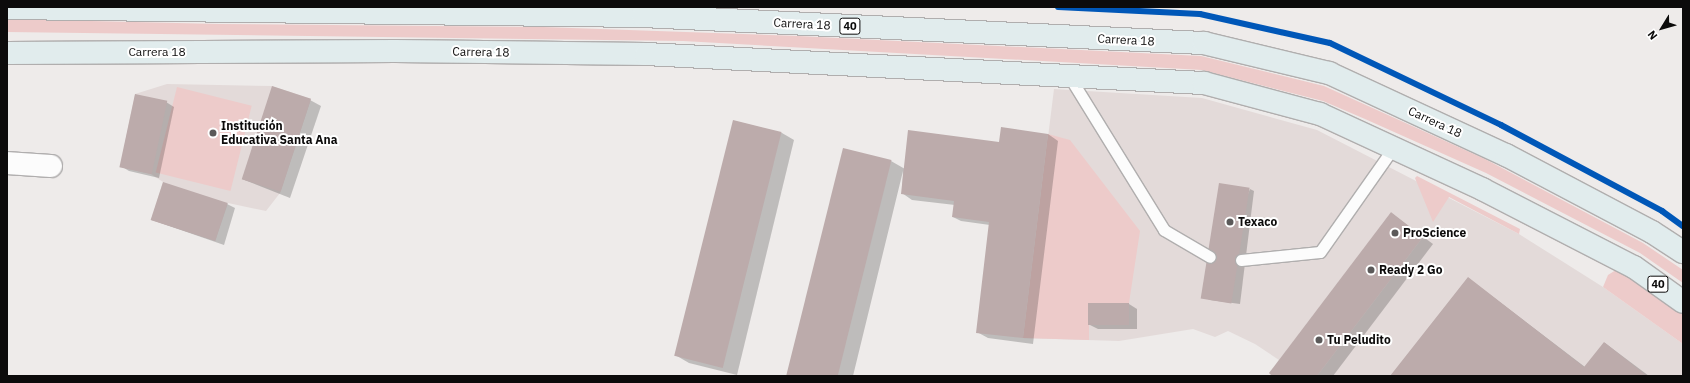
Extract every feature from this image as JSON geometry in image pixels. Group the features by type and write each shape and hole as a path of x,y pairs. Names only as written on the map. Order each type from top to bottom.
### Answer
{"main road":[{"name":"Carrera 18","path":"7,8 643,16 1204,43 1329,73 1506,155 1652,232 1683,252"},
{"name":"Carrera 18","path":"7,53 395,51 646,54 1204,82 1320,114 1482,189 1634,267 1683,302"}],"street":[{"path":"7,163 51,166"}],"lane":[{"path":"1068,75 1164,230 1210,257"},
{"path":"1241,260 1320,252 1393,148"}],"shaded area":[{"path":"7,19 219,24 543,27 798,36 1201,56 1324,86 1485,159 1643,243 1683,270 1683,283 1640,253 1486,173 1365,119 1323,101 1202,70 683,41 7,32"},
{"name":"Institución Educativa Santa Ana","path":"167,84 272,86 311,99 280,193 266,211 228,203 215,241 151,220 163,182 151,174 120,167 135,94"},
{"path":"177,87 252,106 230,191 156,172"},
{"path":"1054,89 1202,98 1317,130 1519,234 1603,287 1683,344 1683,376 1317,376 1423,237 1391,212 1279,360 1255,344 1228,331 1215,337 1193,329 1119,341 1023,338"},
{"path":"1048,134 1070,140 1140,231 1129,303 1089,303 1089,340 1023,338"},
{"path":"1417,176 1520,229 1519,234 1449,197 1433,222 1415,178"},
{"path":"1619,268 1683,314 1683,344 1603,287 1608,275"}],"building":[{"path":"272,86 311,99 281,192 242,179"},
{"path":"135,94 167,101 152,174 119,167"},
{"path":"733,120 782,132 723,368 674,356"},
{"path":"1001,127 1048,134 1023,338 976,333 989,222 952,217 954,201 901,194 908,130 999,142"},
{"path":"843,148 892,160 838,376 786,376"},
{"path":"163,182 228,203 215,241 151,220"},
{"name":"Texaco","path":"1219,183 1250,188 1231,303 1201,299"},
{"path":"1391,212 1423,237 1317,376 1272,376 1269,373"},
{"path":"1468,277 1584,367 1604,342 1647,376 1390,376"},
{"path":"1088,303 1129,303 1129,325 1088,325"}],"cycle path":[{"path":"1058,7 1200,14 1330,43 1501,125 1662,211 1683,226"}],"place":[{"name":"Institución Educativa Santa Ana","path":"213,133"},
{"name":"Texaco","path":"1230,222"},
{"name":"ProScience","path":"1395,233"},
{"name":"Ready 2 Go","path":"1371,270"},
{"name":"Tu Peludito","path":"1319,340"}]}
